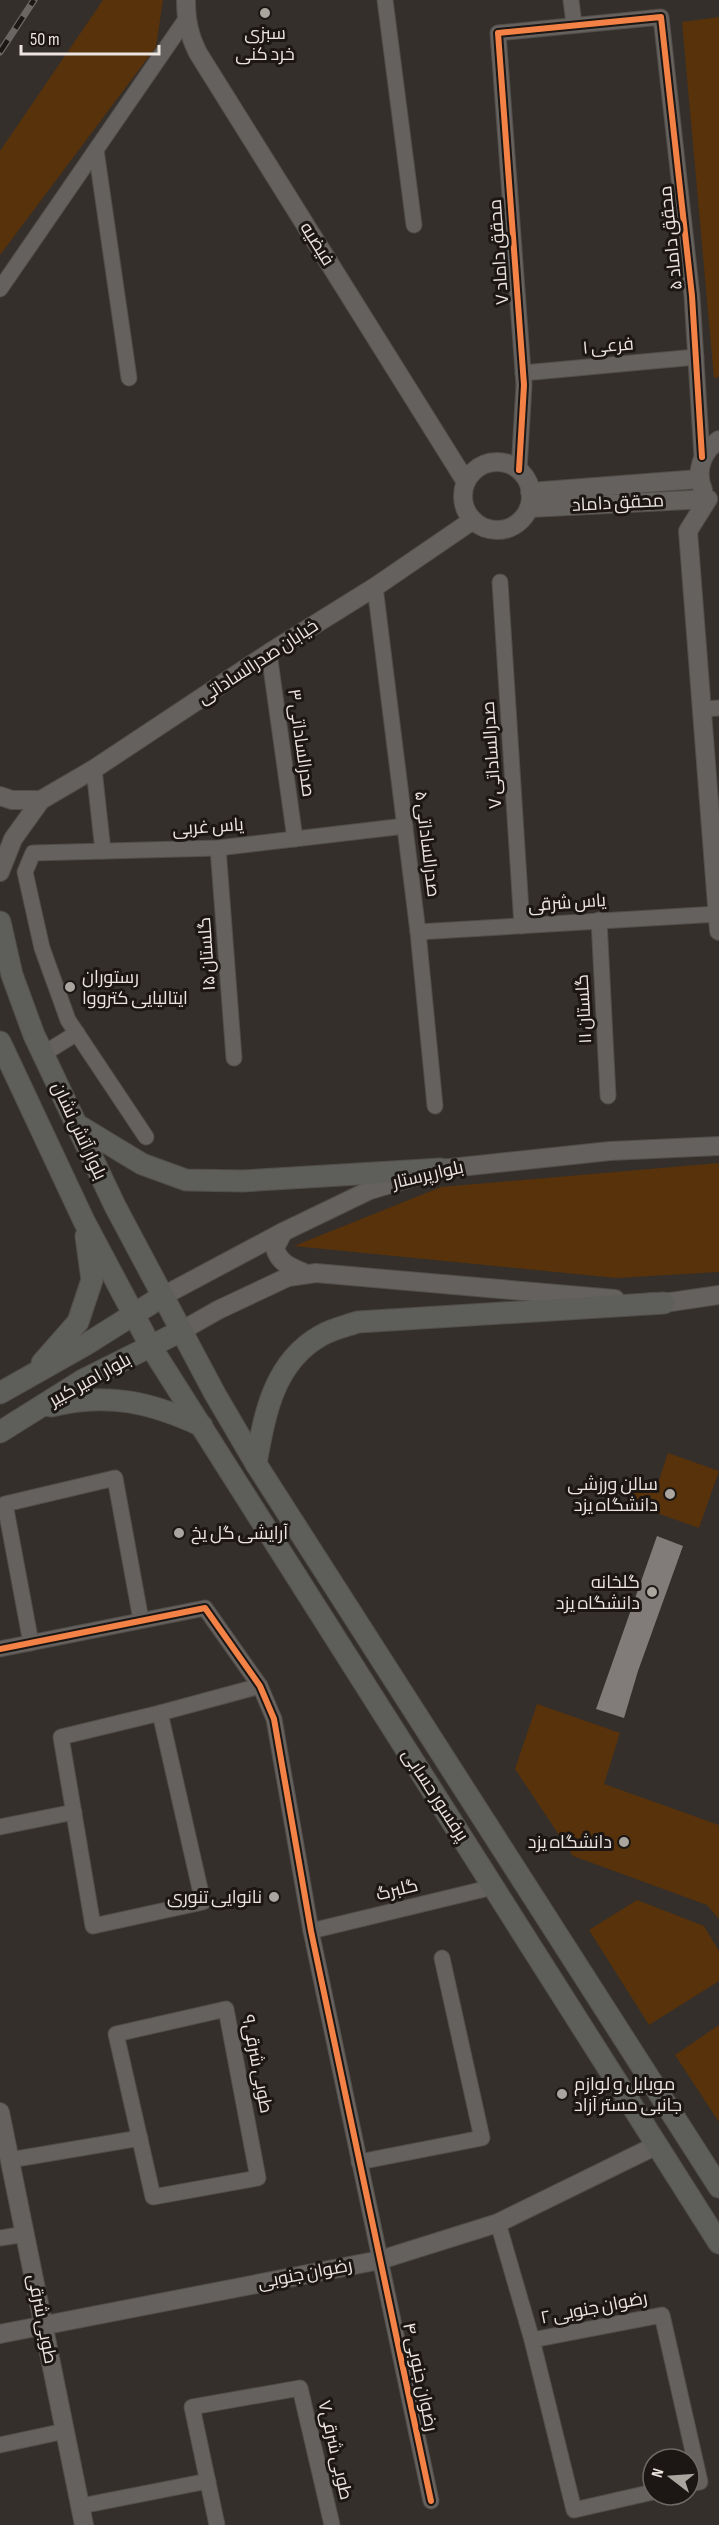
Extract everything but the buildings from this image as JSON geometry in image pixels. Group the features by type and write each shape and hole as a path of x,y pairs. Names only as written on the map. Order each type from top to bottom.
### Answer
{"main road":[{"name":"بلوار آتش نشان","path":"0,922 12,975 43,1054 115,1206 181,1331"},
{"name":"بلوار آتش نشان","path":"0,1042 84,1221 151,1347"},
{"path":"76,1124 142,1164 186,1180 243,1182 441,1169"},
{"path":"32,1374 78,1322 92,1280 84,1221"},
{"name":"بلوار امیر کبیر","path":"0,1392 134,1316 163,1296"},
{"path":"256,1464 262,1428 272,1393 291,1358 322,1335 357,1322 664,1303"},
{"name":"بلوار امیر کبیر","path":"0,1432 83,1380 181,1331"},
{"name":"پرفسور حسابی","path":"181,1331 256,1464 719,2187"},
{"name":"پرفسور حسابی","path":"151,1347 202,1426 232,1479 719,2243"},
{"path":"39,1409 74,1400 108,1398 172,1412 202,1426"}],"street":[{"name":"فیضیه","path":"186,0 186,19 190,36 198,53 466,482"},
{"path":"385,0 414,225"},
{"path":"571,0 574,24"},
{"name":"محقق داماد ۵","path":"574,24 661,16 692,296 702,457"},
{"path":"0,289 186,19"},
{"name":"محقق داماد ۷","path":"519,470 523,373 498,33 574,24"},
{"path":"96,150 129,378"},
{"name":"فرعی ۱","path":"523,373 696,357"},
{"path":"718,922 710,708 688,531 713,501 699,479 702,457 719,440"},
{"path":"500,462 519,470 528,483 530,500 524,517 508,529 487,529 473,520 463,502 466,482 480,467 490,463 500,462"},
{"name":"محقق داماد","path":"530,500 699,479"},
{"name":"محقق داماد","path":"530,500 713,501"},
{"name":"خیابان صدرالساداتی","path":"41,800 93,769 269,653 375,587 473,520"},
{"name":"صدرالساداتی ۷","path":"500,582 522,926"},
{"name":"صدرالساداتی ۵","path":"375,587 418,932 435,1106"},
{"name":"صدرالساداتی ۳","path":"269,653 295,839"},
{"path":"93,769 103,851"},
{"path":"0,795 12,800 41,800"},
{"path":"0,872 13,839 41,800"},
{"name":"یاس غربی","path":"77,1034 68,1020 42,948 25,872 33,853 218,848 405,826"},
{"name":"گلستان ۱۵","path":"218,848 234,1058"},
{"name":"یاس شرقی","path":"418,932 599,920 718,922"},
{"name":"گلستان ۱۱","path":"599,920 608,1096"},
{"path":"43,1054 77,1034 146,1137"},
{"name":"بلوارپرستار","path":"163,1296 283,1232 370,1190 441,1169 610,1151 719,1146"},
{"path":"283,1232 275,1248 277,1254 281,1261 307,1274"},
{"path":"181,1331 218,1310 288,1277 316,1273 664,1303 719,1295"},
{"path":"0,1649 31,1643 141,1620 115,1478 5,1504 31,1643"},
{"name":"رضوان جنوبی ۴","path":"141,1620 205,1608 260,1686 274,1719 311,1931 431,2501"},
{"path":"160,1713 203,1902 93,1926 60,1737 260,1686"},
{"path":"0,1827 74,1812"},
{"name":"گلبرگ","path":"311,1931 493,1887"},
{"path":"359,2162 482,2138 442,1958"},
{"name":"طوبی شرقی۹","path":"226,2009 258,2178 153,2197 140,2138 116,2034 226,2009"},
{"name":"طوبی شرقی","path":"0,2112 84,2525"},
{"path":"10,2160 140,2138"},
{"name":"رضوان جنوبی","path":"0,2334 380,2260 498,2223 656,2146"},
{"name":"رضوان جنوبی ۲","path":"498,2223 532,2340 574,2510 641,2495"},
{"path":"0,2238 25,2234"},
{"name":"رضوان جنوبی ۲","path":"532,2340 662,2315 692,2447"},
{"name":"طوبی شرقی۷","path":"217,2525 192,2407 300,2388 332,2525"},
{"path":"0,2445 65,2431"},
{"path":"81,2506 208,2481"}],"shaded area":[{"path":"103,0 163,0 156,47 0,255 0,151"},
{"path":"719,17 719,377 714,378 682,22"},
{"path":"719,1163 719,1272 616,1278 294,1246 441,1187"},
{"name":"سالن ورزشی دانشگاه یزد","path":"668,1453 719,1471 699,1528 626,1502 635,1478 657,1486"},
{"path":"537,1704 620,1733 604,1784 719,1825 719,1919 707,1905 573,1856 515,1769"},
{"path":"637,1900 704,1926 719,1951 719,1981 649,2025 589,1930"},
{"path":"719,2025 719,2122 675,2055"}],"railway":[{"path":"0,52 34,0"}],"cycle path":[{"path":"519,470 524,385 498,33 661,17 692,296 702,457"},
{"path":"0,1649 205,1608 260,1686 274,1719 311,1931 431,2501"}],"place":[{"name":"سبزی خرد کنی","path":"265,13"},
{"name":"رستوران ایتالیایی کترووا","path":"70,987"},
{"name":"سالن ورزشی دانشگاه یزد","path":"670,1494"},
{"name":"آرایشی گل یخ","path":"179,1533"},
{"name":"گلخانه دانشگاه یزد","path":"652,1592"},
{"name":"دانشگاه یزد","path":"624,1842"},
{"name":"نانوایی تنوری","path":"274,1897"},
{"name":"موبایل و لوازم جانبی مستر آزاد","path":"562,2094"}]}
